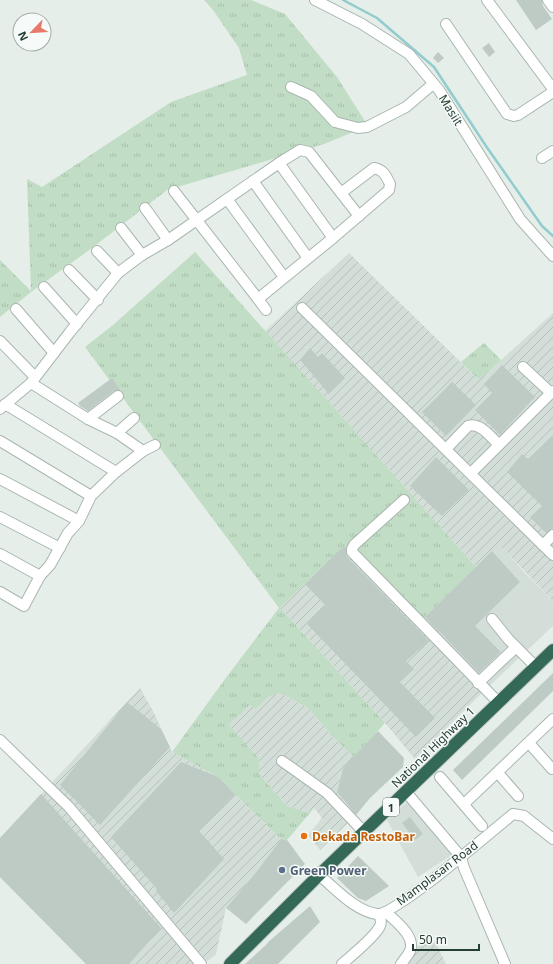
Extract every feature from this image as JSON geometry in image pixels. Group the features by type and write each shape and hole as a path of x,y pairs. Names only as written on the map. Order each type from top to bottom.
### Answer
{"highway":[{"name":"National Highway 1","path":"230,964 319,875 553,650"}],"street":[{"name":"Masiit","path":"315,0 362,24 409,54 439,90 520,219 553,256"},
{"path":"446,24 507,114 514,116 518,115 553,90 487,0"},
{"path":"548,0 553,7"},
{"path":"292,87 311,96 335,122 358,128 367,127 406,107 433,84"},
{"path":"116,472 3,407 33,380 118,273 142,255 168,240 300,150 309,152 359,216"},
{"path":"542,158 553,152"},
{"path":"279,163 333,238"},
{"path":"258,299 389,190 390,184 383,172 374,168 341,193"},
{"path":"253,181 308,258"},
{"path":"174,191 266,310"},
{"path":"227,199 284,278"},
{"path":"145,208 168,240"},
{"path":"121,228 142,255"},
{"path":"97,251 118,273"},
{"path":"69,270 98,300"},
{"path":"44,287 77,324"},
{"path":"302,308 446,448 553,555"},
{"path":"16,309 54,352"},
{"path":"0,341 33,380 88,419 117,433 143,451"},
{"path":"471,473 552,392 523,367"},
{"path":"88,419 118,396"},
{"path":"117,433 134,418"},
{"path":"446,448 468,426 473,425 478,426 499,445"},
{"path":"0,440 91,496"},
{"path":"0,592 24,606 40,576 50,565 68,533 79,521 91,496 116,472 143,451 155,445"},
{"path":"0,479 79,521"},
{"path":"404,500 354,546 352,552 498,703"},
{"path":"0,517 60,548"},
{"path":"543,545 553,535"},
{"path":"0,554 40,576"},
{"path":"492,619 516,647 536,667"},
{"path":"478,683 516,647"},
{"path":"464,804 553,719"},
{"path":"0,740 69,807 201,964"},
{"path":"529,743 552,769"},
{"path":"282,761 326,793 364,832"},
{"path":"498,773 518,796"},
{"path":"440,777 482,826"},
{"path":"406,792 461,857 464,868 505,964"},
{"name":"Mamplasan Road","path":"383,913 461,857 512,814 524,816 553,839"},
{"path":"319,875 350,901 361,908 383,913 408,935 410,950 401,964"},
{"path":"342,964 371,938 380,927 383,913"}],"shaded area":[{"path":"349,253 479,380 553,313 553,601 500,545 476,567 265,331"},
{"path":"500,544 523,571 553,601 553,626 485,690 420,622"},
{"path":"344,546 485,690 415,759 385,723 280,608"},
{"path":"140,688 154,713 172,752 218,777 281,839 226,908 216,954 204,964 86,964 0,877 0,838"},
{"path":"280,693 308,708 334,738 354,757 343,768 337,792 355,816 320,850 308,835 322,818 314,808 307,812 287,806 259,774 229,725 250,705 256,709 269,695"},
{"path":"409,800 452,855 418,877 387,820"},
{"path":"423,941 436,943 446,964 401,964"}],"green space":[{"path":"204,0 251,0 285,14 337,77 368,126 324,144 167,190 0,317 0,260 31,291 27,179 42,187 171,102 247,75 239,48 213,10"},
{"path":"195,252 476,567 420,622 344,546 280,608 385,723 354,757 334,738 308,708 280,693 269,696 256,709 250,705 229,725 259,759 259,774 287,806 307,812 314,808 287,840 281,839 218,777 172,752 279,608 85,347 113,325"},
{"path":"484,343 501,360 479,380 461,362"}],"building":[{"path":"516,0 542,0 543,6 552,19 536,30"},
{"path":"489,43 495,52 489,57 482,48"},
{"path":"438,52 444,58 438,63 433,58"},
{"path":"310,348 318,357 322,353 345,378 329,394 300,360"},
{"path":"502,365 535,397 500,435 475,410 492,393 484,384"},
{"path":"112,378 120,390 114,391 88,411 80,406 78,403"},
{"path":"452,382 476,405 446,436 422,412"},
{"path":"553,435 553,528 546,533 530,517 542,506 507,472 522,454 528,459"},
{"path":"436,457 469,490 442,516 410,486"},
{"path":"344,546 346,548 347,557 429,641 406,661 414,669 400,682 435,718 416,737 307,624 325,605 305,584"},
{"path":"492,551 520,582 475,626 501,652 479,673 425,617"},
{"path":"553,673 553,691 462,780 453,770"},
{"path":"127,702 161,729 170,747 100,825 60,785"},
{"path":"378,731 404,758 403,767 370,798 356,815 337,792 343,768"},
{"path":"181,762 218,777 235,794 199,831 224,859 174,913 156,891 157,889 111,837"},
{"path":"41,794 161,928 129,964 86,964 0,877 0,838"},
{"path":"410,817 423,834 415,840 402,823"},
{"path":"281,839 287,840 305,864 246,924 226,908"},
{"path":"358,856 389,886 366,901 358,898 337,878"},
{"path":"310,906 320,922 278,964 245,964 267,943"}],"waterway":[{"path":"343,0 377,18 434,67 486,146 542,226 553,236"}],"place":[{"name":"Dekada RestoBar","path":"304,836"},
{"name":"Green Power","path":"282,870"}]}
